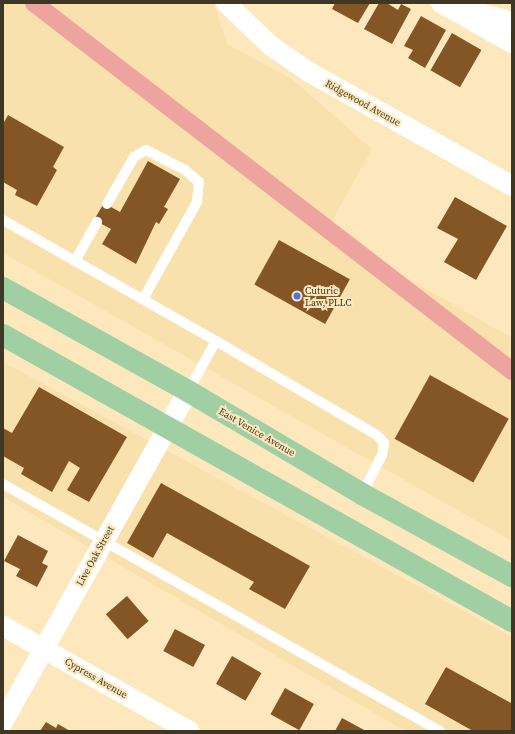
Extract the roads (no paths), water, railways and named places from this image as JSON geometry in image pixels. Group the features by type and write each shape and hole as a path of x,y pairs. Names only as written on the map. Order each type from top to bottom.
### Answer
{"main road":[{"name":"East Venice Avenue","path":"3,288 188,391 362,494 512,576"},
{"path":"3,335 512,621"}],"street":[{"name":"Ridgewood Avenue","path":"226,3 256,34 309,72 512,186"},
{"path":"441,3 512,43"},
{"path":"449,3 512,22"},
{"name":"Live Oak Street","path":"3,722 188,391"},
{"name":"Cypress Avenue","path":"3,626 189,731"}],"lane":[{"path":"107,204 134,157 146,150 194,176 200,188 197,202 143,299"},
{"path":"3,220 216,340 377,434 384,443 382,455 362,494"},
{"path":"75,261 97,222"},
{"path":"188,391 216,340"},
{"path":"3,484 440,731"}],"waterway":[{"path":"34,3 512,371"}],"place":[{"name":"Cuturic Law, PLLC","path":"297,296"}]}
